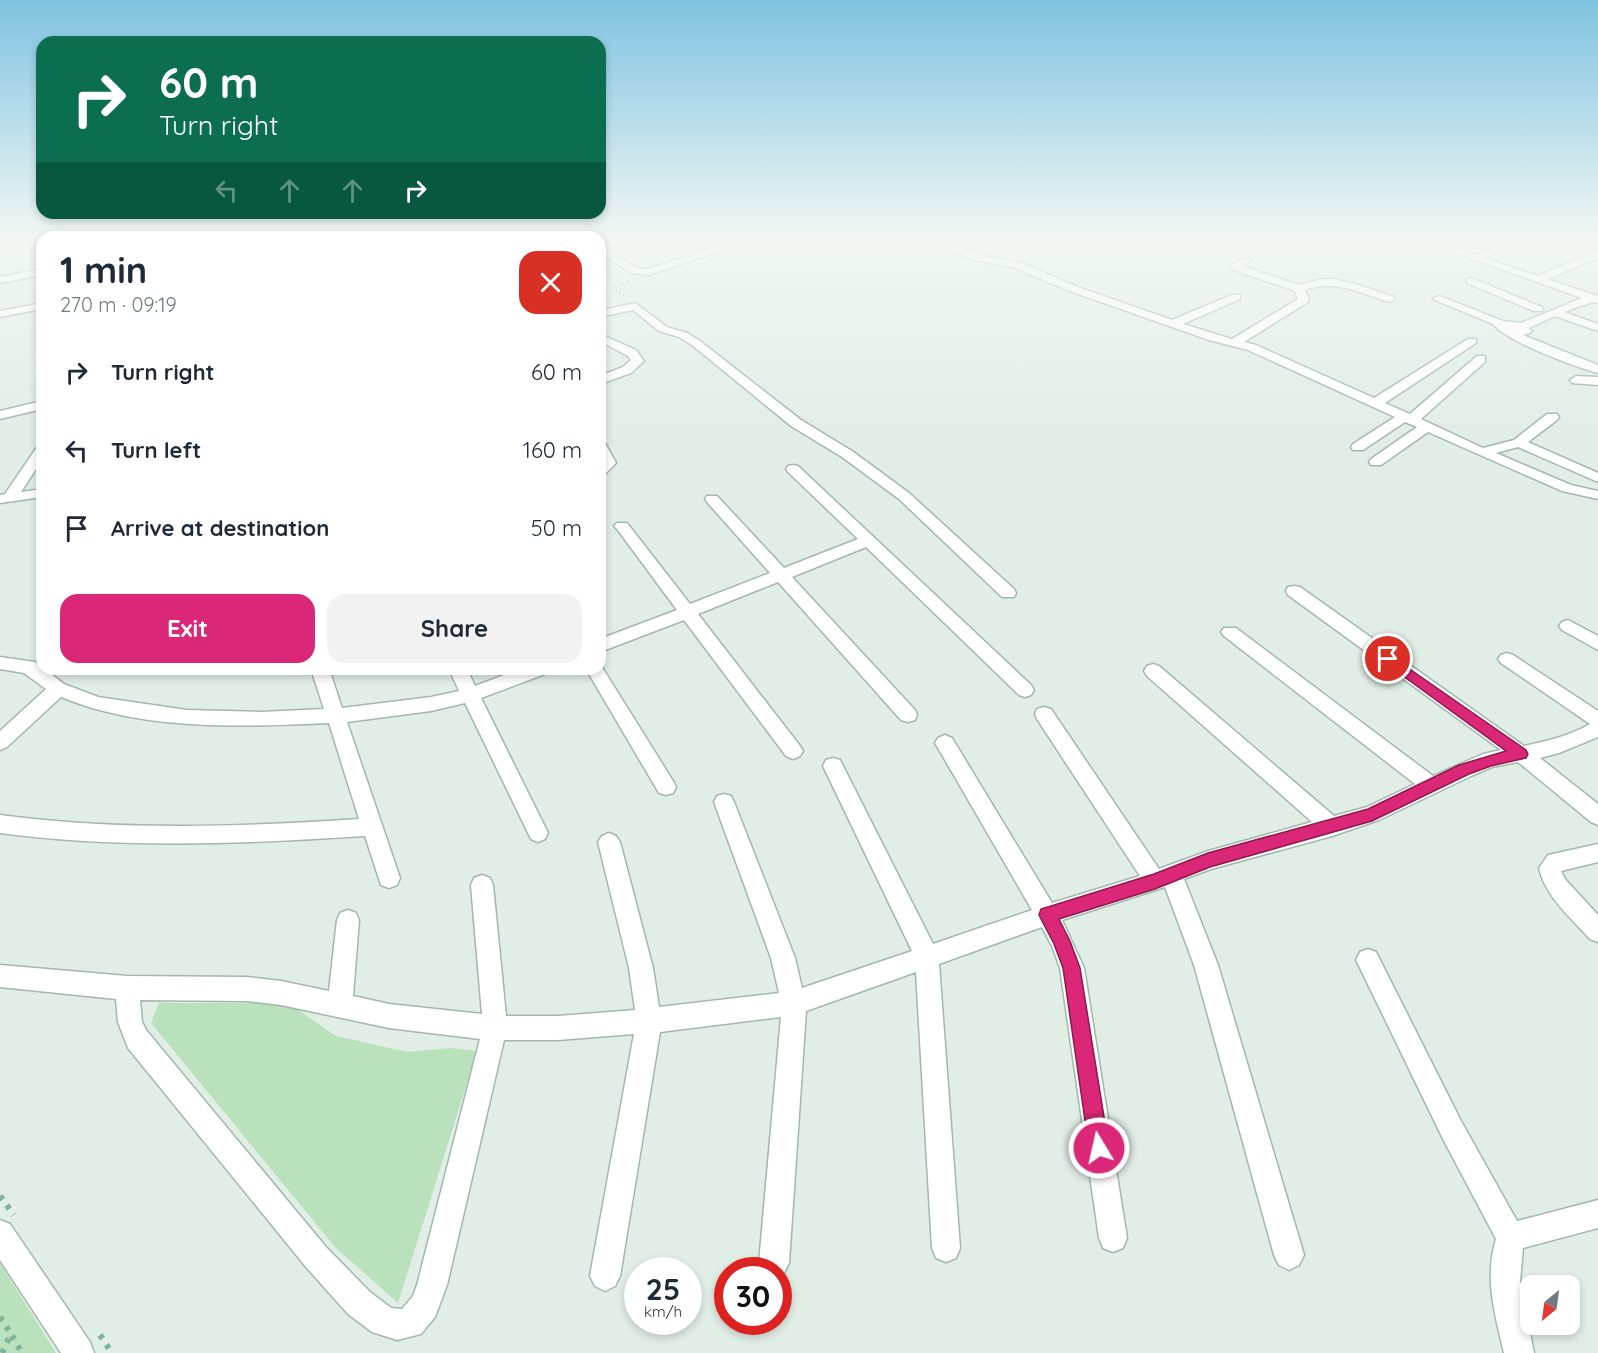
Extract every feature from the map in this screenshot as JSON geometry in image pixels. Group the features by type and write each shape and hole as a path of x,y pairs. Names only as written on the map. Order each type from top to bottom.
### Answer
{"street":[{"path":"1108,301 1213,338 1252,347 1482,452 1567,488 1598,495"},
{"path":"1172,324 1226,301"},
{"path":"1235,342 1302,301"},
{"path":"1441,301 1596,364"},
{"path":"1519,301 1538,309"},
{"path":"1506,326 1559,301"},
{"path":"1524,329 1554,312 1589,301"},
{"path":"637,306 663,329 683,335 696,344 766,397 796,423 847,454 904,496 1008,593"},
{"path":"606,313 637,306 652,309 680,326"},
{"path":"0,314 36,310"},
{"path":"1554,312 1598,328"},
{"path":"1506,326 1524,329 1596,364"},
{"path":"606,341 632,353 638,361 627,370 606,378"},
{"path":"1375,403 1472,341"},
{"path":"1358,447 1408,418 1481,359"},
{"path":"1576,380 1598,381"},
{"path":"0,415 36,406"},
{"path":"1482,452 1519,443 1552,417"},
{"path":"1376,462 1427,427"},
{"path":"1519,443 1598,478"},
{"path":"5,499 36,458"},
{"path":"793,469 1025,690"},
{"path":"5,499 36,494"},
{"path":"712,499 908,715"},
{"path":"622,526 793,751"},
{"path":"606,644 868,541"},
{"path":"1294,591 1521,754 1598,816"},
{"path":"1568,626 1598,644"},
{"path":"1230,632 1431,785"},
{"path":"1507,659 1598,720"},
{"path":"0,663 29,667 36,672"},
{"path":"1153,670 1332,827"},
{"path":"40,675 58,689 96,704 187,717 261,719 337,716 431,704 470,695 523,675"},
{"path":"322,675 389,878"},
{"path":"461,675 538,833"},
{"path":"599,675 666,787"},
{"path":"0,742 58,689"},
{"path":"1044,714 1163,878 1206,965 1289,1255"},
{"path":"0,975 127,988 247,989 281,993 389,1016 495,1028 558,1028 649,1021 794,1003 1235,852 1332,827 1372,814 1431,785 1490,760 1552,748 1585,736 1598,728"},
{"path":"945,742 1062,941 1071,968 1113,1238"},
{"path":"833,766 927,957 946,1248"},
{"path":"724,802 783,958 794,1003 774,1257"},
{"path":"0,824 42,831 147,837 223,837 372,827"},
{"path":"605,1276 649,1021 641,968 609,842"},
{"path":"1598,853 1556,862 1550,868 1557,886 1598,931"},
{"path":"127,988 130,1022 137,1039 316,1257 359,1303 383,1321 397,1325 410,1323 424,1306 432,1285 495,1028 482,885"},
{"path":"340,1006 348,920"},
{"path":"1368,960 1452,1130 1511,1238"},
{"path":"1519,1353 1505,1289 1506,1250 1511,1238 1525,1232 1598,1214"},
{"path":"0,1234 79,1353"}],"path":[{"path":"631,301 637,306"},
{"path":"0,1317 22,1353"},
{"path":"2,1353 11,1334"}],"green space":[{"path":"159,1003 288,1003 336,1036 407,1052 450,1048 477,1051 398,1303 335,1247 151,1023"},
{"path":"0,1263 56,1353 0,1353"}],"route":[{"path":"1099,1148 1071,968 1062,941 1047,915 1155,881 1208,860 1372,814 1464,770 1490,760 1521,754 1388,659"}]}
